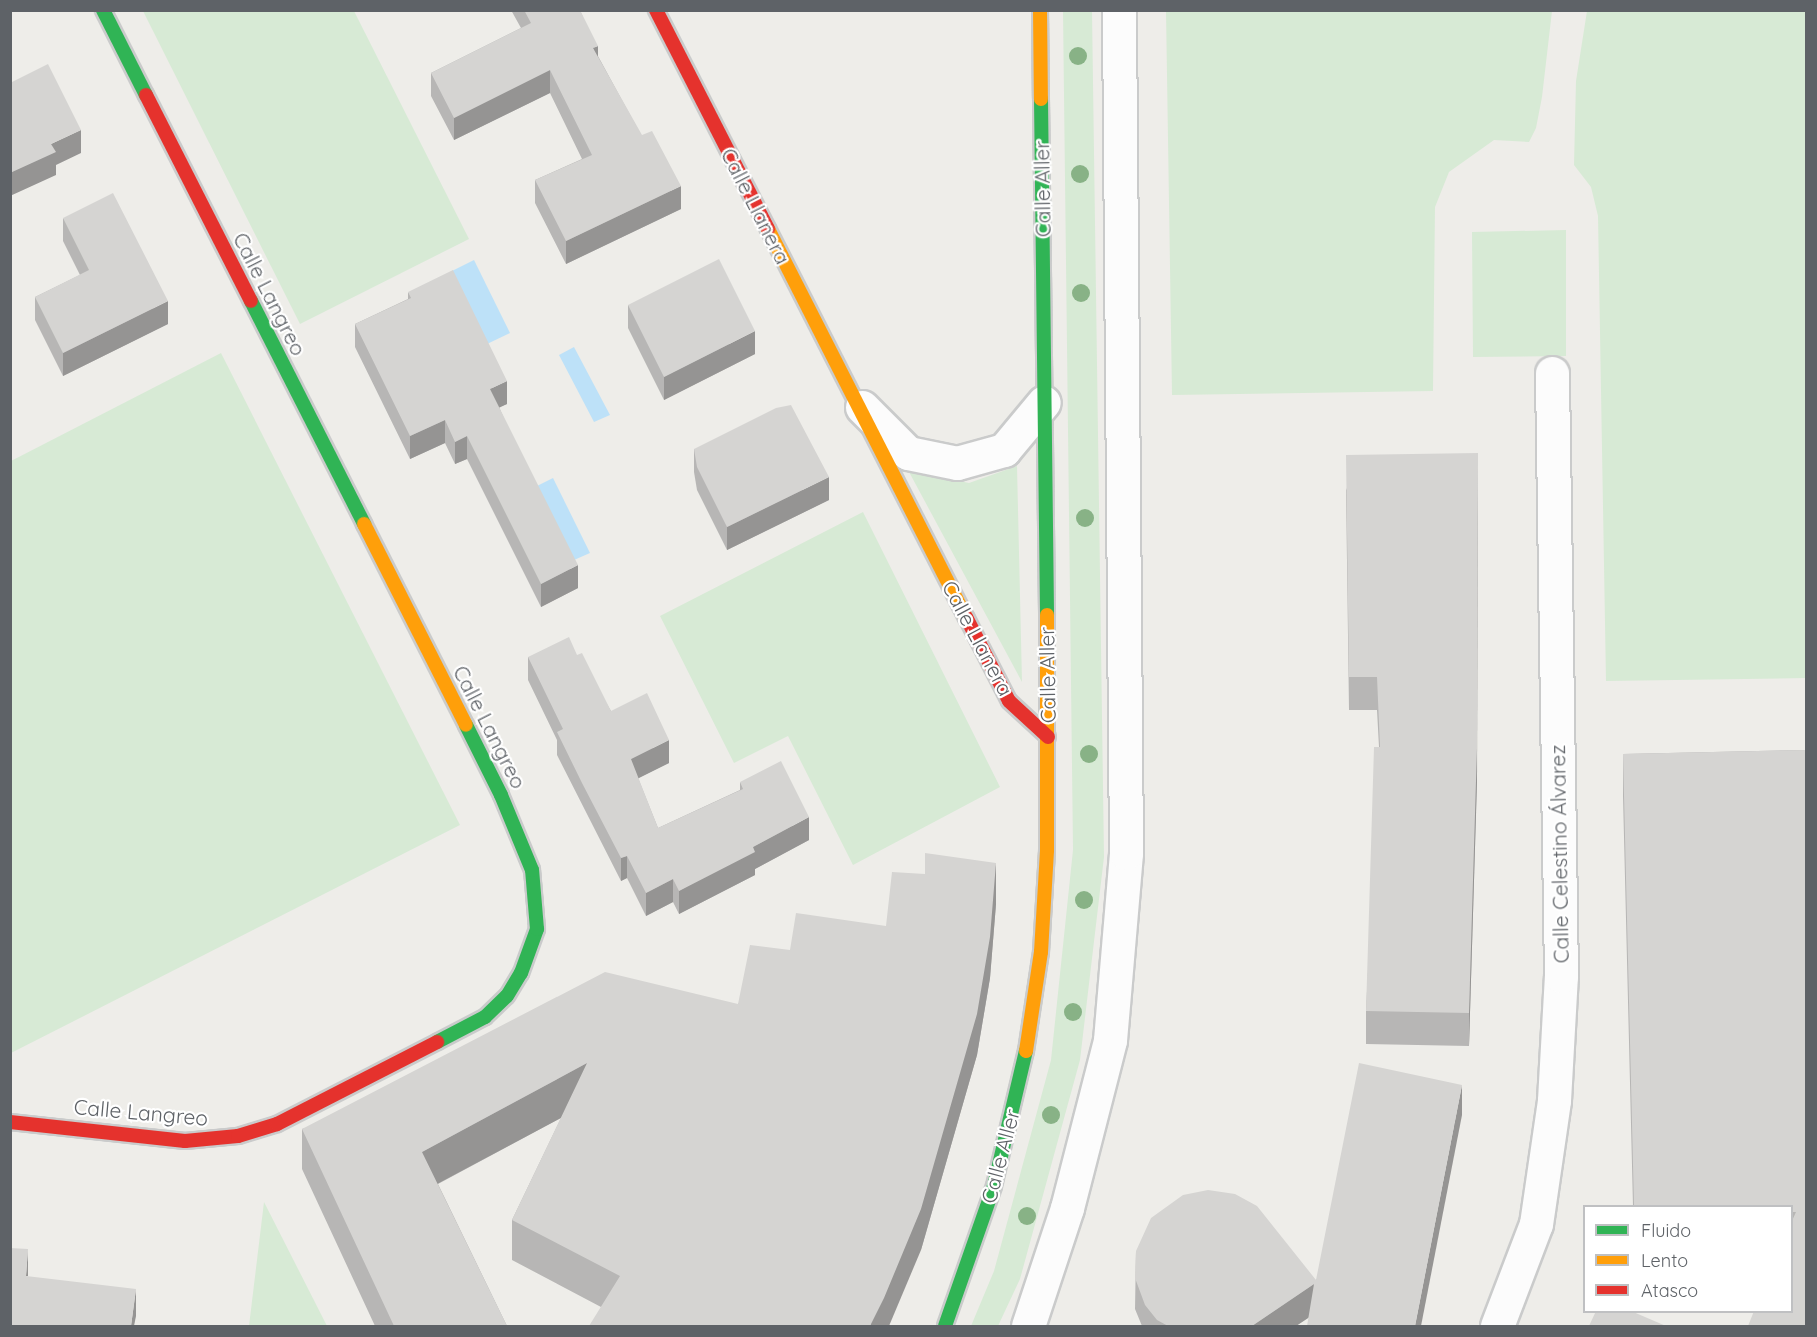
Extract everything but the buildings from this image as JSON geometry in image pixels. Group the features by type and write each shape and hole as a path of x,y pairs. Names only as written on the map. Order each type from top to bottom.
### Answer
{"street":[{"name":"Calle Langreo","path":"10,1122 185,1141 238,1136 277,1124 485,1017 507,996 521,973 537,929 532,870 501,795 103,10"},
{"name":"Calle Llanera","path":"656,10 1009,701 1048,737"},
{"name":"Calle Aller","path":"945,1326 994,1186 1029,1037 1041,952 1047,850 1048,737 1040,10"},
{"path":"1028,1326 1067,1208 1110,1040 1126,853 1119,10"},
{"name":"Calle Celestino Álvarez","path":"1497,1326 1536,1224 1554,1100 1560,987 1552,373"},
{"name":"Calle Llanera","path":"856,401 908,453 957,463 1004,450 1044,402"}],"green space":[{"path":"143,11 354,11 469,239 300,324"},
{"path":"1063,11 1092,11 1104,857 1080,1060 1020,1279 998,1326 971,1326 994,1271 1051,1060 1073,850"},
{"path":"1166,11 1552,11 1542,97 1536,128 1529,142 1494,140 1449,172 1435,207 1433,391 1172,395"},
{"path":"1587,11 1806,11 1806,678 1606,681 1598,216 1591,187 1574,165 1576,81"},
{"path":"1566,230 1566,356 1473,357 1472,232"},
{"path":"221,353 460,825 11,1053 11,461"},
{"path":"1017,466 1022,682 908,470 969,483"},
{"path":"863,512 1000,787 853,865 788,736 734,763 660,616"},
{"path":"264,1202 327,1326 249,1326"}],"water":[{"path":"474,260 510,333 487,344 452,271"},
{"path":"574,347 610,415 594,422 559,355"},
{"path":"553,478 590,553 574,560 537,486"}],"traffic: fast":[{"path":"103,10 146,95"},
{"path":"1041,99 1047,615"},
{"path":"251,301 364,524"},
{"path":"437,1042 485,1017 507,996 521,973 537,929 532,870 501,795 466,725"},
{"path":"945,1326 994,1186 1026,1051"}],"traffic: slow":[{"path":"1040,10 1041,99"},
{"path":"768,229 966,617"},
{"path":"364,524 466,725"},
{"path":"1026,1051 1041,952 1047,850 1047,615"}],"traffic: jam":[{"path":"656,10 768,229"},
{"path":"146,95 251,301"},
{"path":"966,617 1009,701 1048,737"},
{"path":"10,1122 185,1141 238,1136 277,1124 437,1042"}]}
